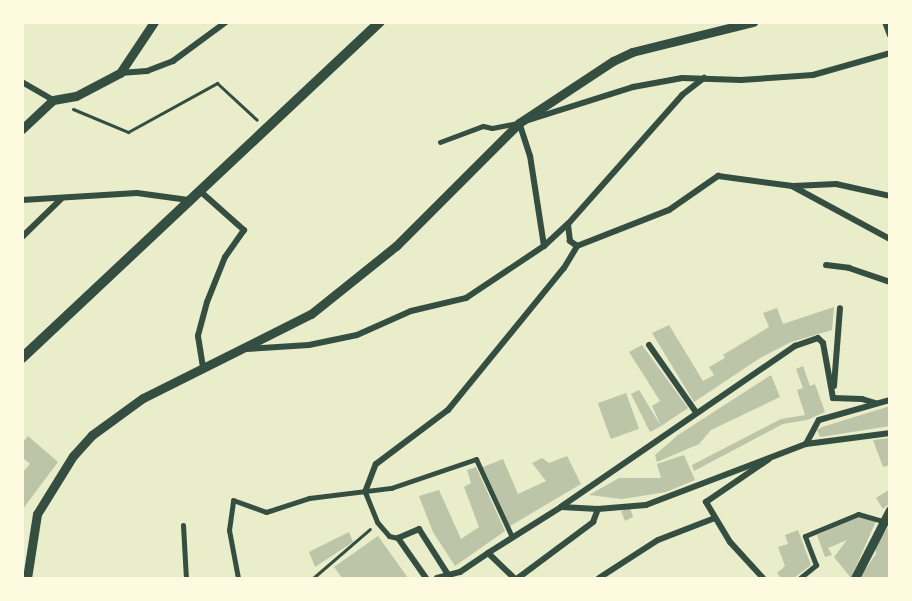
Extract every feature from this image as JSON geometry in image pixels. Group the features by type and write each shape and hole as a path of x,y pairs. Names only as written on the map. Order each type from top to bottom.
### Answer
{"main road":[{"path":"22,357 380,22"}],"street":[{"path":"120,73 154,22"},
{"path":"22,129 53,100 76,96 120,73 147,71 173,62 226,22"},
{"path":"27,579 33,526 46,496 92,435 143,398 246,349 311,314 376,264 519,123 632,52 753,22"},
{"path":"885,22 890,35"},
{"path":"440,142 483,126 492,128 519,123 633,87 704,78 741,80 813,75 890,53"},
{"path":"246,349 309,345 357,335 411,311 466,298 544,246 568,224 682,95 704,78"},
{"path":"22,82 53,100"},
{"path":"519,123 530,156 544,246"},
{"path":"447,573 419,529 398,538 389,536 377,522 365,492 376,464 448,410 525,319 577,246 669,210 718,176 792,186 836,184 890,196"},
{"path":"792,186 890,239"},
{"path":"199,190 244,230 225,257 207,302 198,336 203,369"},
{"path":"22,200 137,193 189,200"},
{"path":"22,237 61,199"},
{"path":"568,224 570,241 577,246"},
{"path":"826,265 849,268 890,282"},
{"path":"833,398 840,308"},
{"path":"438,579 447,573 460,572 561,507 776,356 818,338 824,343 833,398"},
{"path":"649,345 696,412"},
{"path":"833,398 862,399 876,403"},
{"path":"806,444 819,420 890,400"},
{"path":"561,507 598,509 658,502 806,444 890,433"},
{"path":"763,579 730,542 706,502 774,455"},
{"path":"238,579 230,530 233,500 266,512 309,498 391,488 476,459 512,537"},
{"path":"488,553 516,579 593,522 598,509"},
{"path":"855,579 890,510"},
{"path":"800,579 816,565 805,536 858,514 883,521"},
{"path":"599,579 658,540 715,518"},
{"path":"183,525 186,579"},
{"path":"22,534 31,540"},
{"path":"398,538 426,579"}],"path":[{"path":"53,100 128,132 217,83 260,123"},
{"path":"313,579 377,522"}],"building":[{"path":"834,307 832,330 791,342 760,358 694,402 652,333 669,325 703,381 714,375 709,367 725,358 723,355 769,327 763,313 777,308 783,324"},
{"path":"642,345 688,408 661,426 652,406 660,401 629,352"},
{"path":"803,366 810,386 815,384 825,412 807,420 783,424 694,471 692,465 781,419 805,415 797,390 803,388 796,369"},
{"path":"771,375 780,397 711,430 699,444 657,462 655,455 678,435"},
{"path":"639,390 661,426 650,432 631,394"},
{"path":"626,393 639,429 611,439 598,403"},
{"path":"890,406 890,426 820,437 817,430 822,427"},
{"path":"28,436 58,462 22,510 22,473 30,464 22,457 22,443"},
{"path":"890,438 890,465 883,467 873,440"},
{"path":"684,455 695,480 666,492 622,499 589,495 619,478 661,478 657,464"},
{"path":"567,456 581,484 510,526 483,467 503,459 518,494 546,481 532,463 542,458 549,463"},
{"path":"476,467 505,531 455,566 433,532 419,496 439,490 461,539 479,527 464,487 471,483 467,470"},
{"path":"890,489 890,503 883,509 876,498"},
{"path":"630,508 633,517 625,521 621,511"},
{"path":"858,517 876,521 851,578 834,557 847,540 828,548 832,555 825,557 817,535"},
{"path":"890,525 890,578 859,578 876,554 875,545"},
{"path":"798,530 811,565 794,578 781,578 777,573 785,566 778,547 788,544 785,535"},
{"path":"349,532 353,542 315,567 309,552"},
{"path":"378,536 408,578 342,578 334,567"}]}
